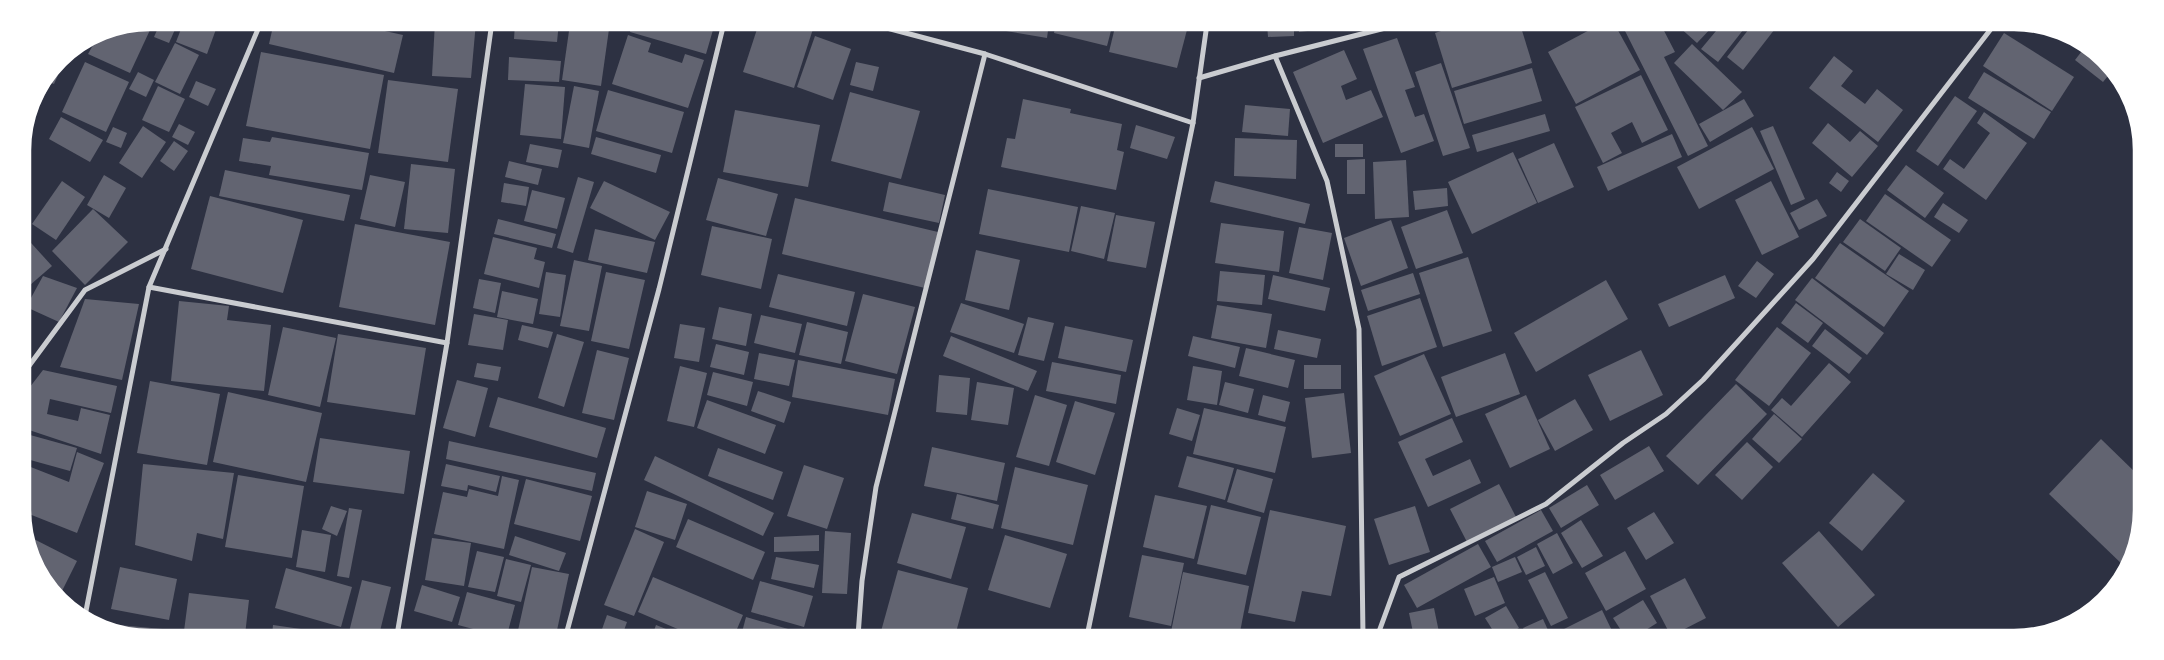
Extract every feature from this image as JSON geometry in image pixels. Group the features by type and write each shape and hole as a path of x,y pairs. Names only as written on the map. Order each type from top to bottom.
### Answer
{"street":[{"path":"86,611 149,287 167,249 258,30"},
{"path":"398,630 447,344 491,30"},
{"path":"567,630 659,289 722,30"},
{"path":"894,30 984,54 1194,123"},
{"path":"1089,630 1194,123 1206,30"},
{"path":"1200,78 1275,56 1377,30"},
{"path":"1380,630 1399,577 1546,504 1622,443 1666,414 1703,380 1813,259 1991,30"},
{"path":"858,630 862,581 876,487 984,54"},
{"path":"1275,56 1326,181 1359,329 1363,630"},
{"path":"30,365 85,290 167,249"},
{"path":"149,287 447,344"}],"building":[{"path":"150,30 130,73 88,54 94,44 111,36"},
{"path":"157,30 175,30 169,43 154,37"},
{"path":"181,30 216,30 207,54 176,42"},
{"path":"272,30 380,30 403,35 394,73 269,44"},
{"path":"435,30 475,30 471,78 432,76"},
{"path":"515,30 558,30 557,42 514,39"},
{"path":"569,30 609,30 601,86 562,80"},
{"path":"630,30 713,30 706,54 630,32"},
{"path":"757,30 813,30 794,88 743,72"},
{"path":"1000,30 1048,30 1047,38"},
{"path":"1055,30 1111,30 1107,46 1054,33"},
{"path":"1114,30 1187,30 1177,68 1109,52"},
{"path":"1267,30 1294,30 1294,36 1268,37"},
{"path":"1299,30 1316,30 1299,32"},
{"path":"1444,30 1522,30 1532,63 1452,88 1435,33"},
{"path":"1590,30 1618,30 1640,70 1576,104 1548,52"},
{"path":"1625,30 1664,30 1675,52 1664,57 1708,146 1688,156"},
{"path":"1683,30 1709,30 1697,43"},
{"path":"1717,30 1743,30 1718,62 1701,49"},
{"path":"1748,30 1774,30 1743,70 1727,57"},
{"path":"2004,33 2074,77 2052,111 1983,66"},
{"path":"628,35 651,43 648,52 682,63 685,54 704,60 688,108 612,84"},
{"path":"815,36 851,49 833,100 797,87"},
{"path":"1397,38 1415,87 1405,90 1415,117 1424,114 1434,141 1401,153 1363,49"},
{"path":"175,43 199,55 180,94 155,82"},
{"path":"1692,44 1742,92 1723,110 1674,63"},
{"path":"1344,50 1357,79 1341,86 1346,100 1371,90 1383,117 1323,143 1293,72"},
{"path":"2082,51 2099,65 2108,76 2103,82 2075,60"},
{"path":"261,52 384,75 370,149 246,126"},
{"path":"1834,56 1853,71 1841,86 1865,104 1877,89 1903,110 1878,142 1809,88"},
{"path":"509,57 561,61 559,82 508,80"},
{"path":"85,62 129,82 106,132 62,112"},
{"path":"856,62 879,67 873,91 850,85"},
{"path":"1441,63 1470,148 1443,156 1415,72"},
{"path":"1532,68 1542,101 1464,124 1454,91"},
{"path":"60,71 54,84 51,83"},
{"path":"138,72 154,80 146,97 129,89"},
{"path":"1984,72 2051,112 2034,139 1968,98"},
{"path":"1641,75 1668,130 1642,143 1632,122 1611,133 1622,153 1603,163 1575,107"},
{"path":"388,80 458,89 448,162 378,153"},
{"path":"196,81 216,89 208,106 189,97"},
{"path":"525,84 565,87 561,139 520,135"},
{"path":"158,86 185,99 169,132 142,120"},
{"path":"574,86 599,91 589,148 563,143"},
{"path":"608,90 684,112 672,153 596,131"},
{"path":"850,92 920,111 901,179 831,161"},
{"path":"46,93 38,107 42,97"},
{"path":"1955,96 1977,111 1938,166 1916,151"},
{"path":"1023,99 1071,109 1070,113 1122,124 1117,150 1124,152 1116,190 1001,167 1007,138 1015,139"},
{"path":"1744,99 1754,116 1710,142 1699,124"},
{"path":"1245,105 1290,109 1288,136 1242,132"},
{"path":"735,110 820,125 808,187 723,172"},
{"path":"1984,112 2027,143 1986,200 1943,169 1950,159 1964,169 1990,133 1977,123"},
{"path":"1545,114 1550,131 1477,152 1472,135"},
{"path":"61,117 103,140 90,162 49,139"},
{"path":"1828,123 1850,142 1860,131 1878,146 1852,177 1812,143"},
{"path":"179,124 195,132 188,145 172,137"},
{"path":"1136,125 1175,137 1167,159 1130,148"},
{"path":"143,126 166,142 142,178 119,163"},
{"path":"1773,126 1805,199 1791,205 1760,131"},
{"path":"113,127 127,133 121,148 106,142"},
{"path":"1752,127 1774,169 1699,209 1677,167"},
{"path":"1672,134 1682,157 1608,191 1597,167"},
{"path":"272,137 369,153 362,190 269,175 271,166 239,161 243,138 270,142"},
{"path":"596,137 661,155 656,173 591,154"},
{"path":"1235,138 1297,140 1296,179 1234,176"},
{"path":"174,141 188,151 174,171 160,161"},
{"path":"1554,143 1574,187 1538,203 1518,159"},
{"path":"530,144 562,150 558,168 526,162"},
{"path":"1335,144 1363,144 1363,157 1335,157"},
{"path":"1513,152 1537,203 1472,234 1448,182"},
{"path":"1365,159 1365,194 1347,194 1347,160"},
{"path":"1406,160 1409,217 1375,219 1373,162"},
{"path":"509,161 542,169 538,185 505,177"},
{"path":"411,164 455,169 448,233 404,229"},
{"path":"1906,165 1944,193 1925,218 1887,190"},
{"path":"225,170 350,195 344,221 219,196"},
{"path":"1837,172 1849,181 1841,192 1829,183"},
{"path":"104,175 126,188 109,218 87,205"},
{"path":"370,175 405,182 395,227 360,219"},
{"path":"578,177 594,182 573,253 557,248"},
{"path":"718,178 778,194 766,236 706,220"},
{"path":"62,181 85,197 56,240 32,224"},
{"path":"604,181 670,212 655,240 590,208"},
{"path":"1215,181 1310,204 1305,224 1210,202"},
{"path":"1771,181 1799,237 1762,255 1735,200"},
{"path":"889,182 945,195 939,223 883,211"},
{"path":"504,183 529,187 526,206 501,202"},
{"path":"1447,188 1448,206 1415,210 1413,191"},
{"path":"988,189 1078,207 1069,252 979,234"},
{"path":"532,190 565,198 557,229 524,221"},
{"path":"1885,194 1951,240 1932,267 1866,221"},
{"path":"210,196 303,220 283,293 191,269"},
{"path":"795,198 938,232 925,288 782,254"},
{"path":"1817,199 1827,216 1799,230 1790,213"},
{"path":"1943,203 1968,220 1959,233 1934,217"},
{"path":"1081,206 1115,213 1104,259 1071,251"},
{"path":"93,209 128,242 85,285 52,251"},
{"path":"1447,210 1463,253 1416,269 1401,227"},
{"path":"1116,215 1155,222 1146,268 1107,261"},
{"path":"498,219 556,234 552,248 494,234"},
{"path":"1860,219 1901,248 1885,271 1843,242"},
{"path":"1391,220 1408,268 1361,286 1344,238"},
{"path":"1221,223 1284,231 1279,272 1215,263"},
{"path":"355,224 450,242 435,325 339,307"},
{"path":"712,226 772,239 761,289 701,275"},
{"path":"1299,227 1332,233 1323,280 1289,273"},
{"path":"595,229 655,242 647,273 588,260"},
{"path":"493,237 537,248 534,259 545,262 539,288 484,274"},
{"path":"30,242 52,266 30,285"},
{"path":"1840,243 1909,291 1884,327 1815,278"},
{"path":"976,250 1020,260 1009,310 965,300"},
{"path":"1899,254 1925,270 1913,290 1886,274"},
{"path":"1468,257 1492,331 1443,347 1419,273"},
{"path":"574,260 602,266 589,331 560,326"},
{"path":"1757,261 1774,274 1756,298 1738,286"},
{"path":"1220,271 1265,275 1262,305 1217,301"},
{"path":"546,272 566,275 560,317 539,314"},
{"path":"606,272 645,280 629,349 591,341"},
{"path":"1413,273 1420,294 1368,311 1361,290"},
{"path":"778,274 855,292 847,326 769,307"},
{"path":"1273,275 1330,288 1325,311 1268,299"},
{"path":"1725,275 1735,298 1669,327 1658,304"},
{"path":"43,276 77,288 59,322 30,309 30,300"},
{"path":"1812,278 1884,333 1867,355 1795,300"},
{"path":"479,279 501,283 495,313 473,308"},
{"path":"1606,280 1628,319 1536,372 1514,333"},
{"path":"502,291 538,299 533,324 497,317"},
{"path":"863,294 915,307 897,374 845,361"},
{"path":"1420,298 1437,347 1382,366 1367,316"},
{"path":"85,299 139,304 122,380 60,367"},
{"path":"179,301 229,306 227,320 271,325 264,391 171,381"},
{"path":"961,303 1024,324 1014,353 950,332"},
{"path":"1796,303 1823,323 1808,343 1781,323"},
{"path":"1217,305 1272,314 1266,348 1211,338"},
{"path":"719,307 752,314 746,346 712,339"},
{"path":"474,314 508,320 503,350 468,345"},
{"path":"761,315 802,324 795,353 754,343"},
{"path":"1028,317 1054,323 1044,361 1018,355"},
{"path":"807,322 848,332 841,364 799,355"},
{"path":"680,324 705,328 699,362 674,358"},
{"path":"522,325 553,332 548,348 518,340"},
{"path":"1065,326 1133,340 1126,372 1058,358"},
{"path":"283,327 336,338 320,407 268,395"},
{"path":"1777,327 1811,353 1769,406 1735,380"},
{"path":"1825,329 1862,358 1849,374 1812,346"},
{"path":"1278,330 1321,339 1317,358 1274,349"},
{"path":"338,334 426,348 415,415 327,402"},
{"path":"557,334 584,342 564,407 538,398"},
{"path":"951,336 1037,371 1028,391 943,356"},
{"path":"1193,336 1240,347 1235,368 1188,356"},
{"path":"716,344 749,352 744,375 710,367"},
{"path":"1246,348 1295,360 1288,388 1239,376"},
{"path":"597,350 629,358 614,420 582,413"},
{"path":"1641,350 1663,395 1610,421 1588,375"},
{"path":"759,353 795,360 789,386 754,379"},
{"path":"1505,353 1520,394 1456,417 1441,377"},
{"path":"1424,354 1451,414 1400,436 1374,376"},
{"path":"798,360 895,379 888,415 792,397"},
{"path":"1052,362 1121,375 1116,404 1046,391"},
{"path":"477,363 501,367 498,381 474,377"},
{"path":"1829,363 1851,382 1802,437 1771,410 1782,398 1791,406"},
{"path":"1304,365 1341,365 1341,389 1304,389"},
{"path":"680,366 707,373 694,427 667,421"},
{"path":"1193,366 1222,371 1217,405 1187,400"},
{"path":"43,370 117,386 111,413 50,399 47,414 78,421 81,408 110,415 101,454 30,430 30,387"},
{"path":"713,372 753,382 747,406 707,395"},
{"path":"939,375 970,378 967,415 936,412"},
{"path":"457,380 488,388 475,437 443,428"},
{"path":"150,381 220,394 207,465 137,453"},
{"path":"977,382 1014,388 1008,425 971,420"},
{"path":"1225,382 1254,389 1248,413 1219,405"},
{"path":"1736,384 1767,414 1698,485 1666,456"},
{"path":"758,391 791,402 784,423 751,411"},
{"path":"228,392 322,413 306,482 213,462"},
{"path":"1344,393 1351,453 1312,458 1305,398"},
{"path":"1035,395 1067,405 1049,466 1016,457"},
{"path":"1263,395 1290,402 1285,422 1258,415"},
{"path":"1526,395 1550,449 1510,468 1485,414"},
{"path":"498,397 606,428 597,458 489,427"},
{"path":"1575,399 1593,430 1555,451 1538,420"},
{"path":"707,400 776,425 765,454 697,428"},
{"path":"1075,401 1115,413 1095,475 1056,462"},
{"path":"1177,408 1200,415 1192,441 1169,434"},
{"path":"1204,408 1286,427 1275,473 1193,454"},
{"path":"1774,414 1802,439 1779,463 1752,439"},
{"path":"1452,418 1463,442 1425,459 1433,476 1470,459 1481,483 1428,507 1398,442"},
{"path":"30,435 77,448 70,471 30,460"},
{"path":"320,438 410,451 404,494 313,482"},
{"path":"2101,439 2134,471 2133,526 2130,541 2121,563 2049,494"},
{"path":"449,441 596,473 592,491 446,459"},
{"path":"1747,442 1773,467 1742,500 1715,475"},
{"path":"1649,446 1664,471 1615,500 1600,475"},
{"path":"932,447 1005,463 997,501 924,486"},
{"path":"718,448 783,472 773,500 708,476"},
{"path":"77,452 104,463 77,533 30,514 30,467 69,482"},
{"path":"655,456 774,513 763,536 644,480"},
{"path":"1187,456 1234,468 1225,500 1178,487"},
{"path":"143,464 234,473 223,539 197,533 192,561 135,545"},
{"path":"446,464 500,476 496,492 468,485 467,491 441,486"},
{"path":"804,465 844,478 827,529 787,516"},
{"path":"1015,467 1088,485 1073,545 1001,528"},
{"path":"1237,469 1273,479 1264,513 1227,502"},
{"path":"1873,473 1905,501 1862,551 1829,523"},
{"path":"238,475 304,486 292,558 225,547"},
{"path":"502,476 519,480 504,549 434,534 443,492 467,497 469,489 498,496"},
{"path":"526,479 592,496 580,541 514,524"},
{"path":"1499,484 1516,517 1467,542 1450,509"},
{"path":"1587,485 1599,505 1561,528 1549,508"},
{"path":"647,491 687,504 675,540 635,527"},
{"path":"957,494 999,505 993,529 951,519"},
{"path":"1155,495 1207,506 1194,559 1143,547"},
{"path":"1211,505 1261,517 1246,575 1197,564"},
{"path":"331,506 347,511 337,536 322,529"},
{"path":"1415,506 1430,552 1389,565 1374,519"},
{"path":"349,508 362,510 349,578 337,576"},
{"path":"1270,510 1346,526 1331,596 1302,591 1295,622 1248,613"},
{"path":"1541,510 1553,531 1497,562 1485,541"},
{"path":"1654,512 1674,543 1646,560 1627,528"},
{"path":"912,513 966,527 951,579 897,563"},
{"path":"688,519 765,552 753,580 676,547"},
{"path":"1581,520 1603,556 1582,568 1561,533"},
{"path":"635,529 664,542 634,616 604,605"},
{"path":"302,530 331,535 325,572 296,567"},
{"path":"825,531 851,533 847,594 822,593"},
{"path":"1819,531 1875,595 1838,627 1782,563"},
{"path":"1557,533 1573,563 1553,574 1537,544"},
{"path":"819,535 819,551 774,552 774,537"},
{"path":"1005,535 1067,554 1050,608 988,590"},
{"path":"515,536 566,553 559,571 509,555"},
{"path":"432,538 471,543 464,586 425,580"},
{"path":"33,539 77,561 62,591 50,577 42,563"},
{"path":"1478,544 1491,567 1417,608 1404,585"},
{"path":"1536,547 1545,566 1526,575 1517,557"},
{"path":"477,551 504,557 495,592 468,587"},
{"path":"1625,551 1646,589 1606,611 1585,573"},
{"path":"1142,555 1184,563 1171,626 1129,617"},
{"path":"776,557 819,565 814,588 771,579"},
{"path":"1515,557 1522,572 1498,582 1492,567"},
{"path":"506,559 531,565 521,602 497,596"},
{"path":"120,567 177,579 169,620 111,609"},
{"path":"532,567 569,574 557,630 518,630"},
{"path":"286,568 352,587 341,627 275,608"},
{"path":"898,570 968,588 957,630 881,630"},
{"path":"1183,572 1249,586 1240,630 1171,630"},
{"path":"1545,572 1568,618 1551,626 1528,580"},
{"path":"653,577 743,615 737,630 680,630 638,612"},
{"path":"1494,577 1505,603 1475,616 1464,589"},
{"path":"1685,578 1706,618 1683,630 1668,630 1650,596"},
{"path":"362,580 391,587 380,630 350,630"},
{"path":"760,581 813,596 804,627 751,612"},
{"path":"422,585 460,597 452,622 414,611"},
{"path":"467,592 515,605 508,630 477,630 458,625"},
{"path":"189,593 249,600 246,630 184,630"},
{"path":"1643,600 1657,623 1646,630 1621,630 1613,618"},
{"path":"1506,606 1519,628 1515,630 1493,630 1485,618"},
{"path":"1434,608 1439,630 1413,630 1409,613"},
{"path":"1602,610 1612,630 1562,630"},
{"path":"607,615 627,622 624,630 602,630"},
{"path":"746,617 792,630 743,630"},
{"path":"1543,619 1548,630 1524,630 1523,628"},
{"path":"115,625 173,630 134,629"},
{"path":"273,625 308,630 272,630"},
{"path":"656,625 668,630 654,630"}]}
